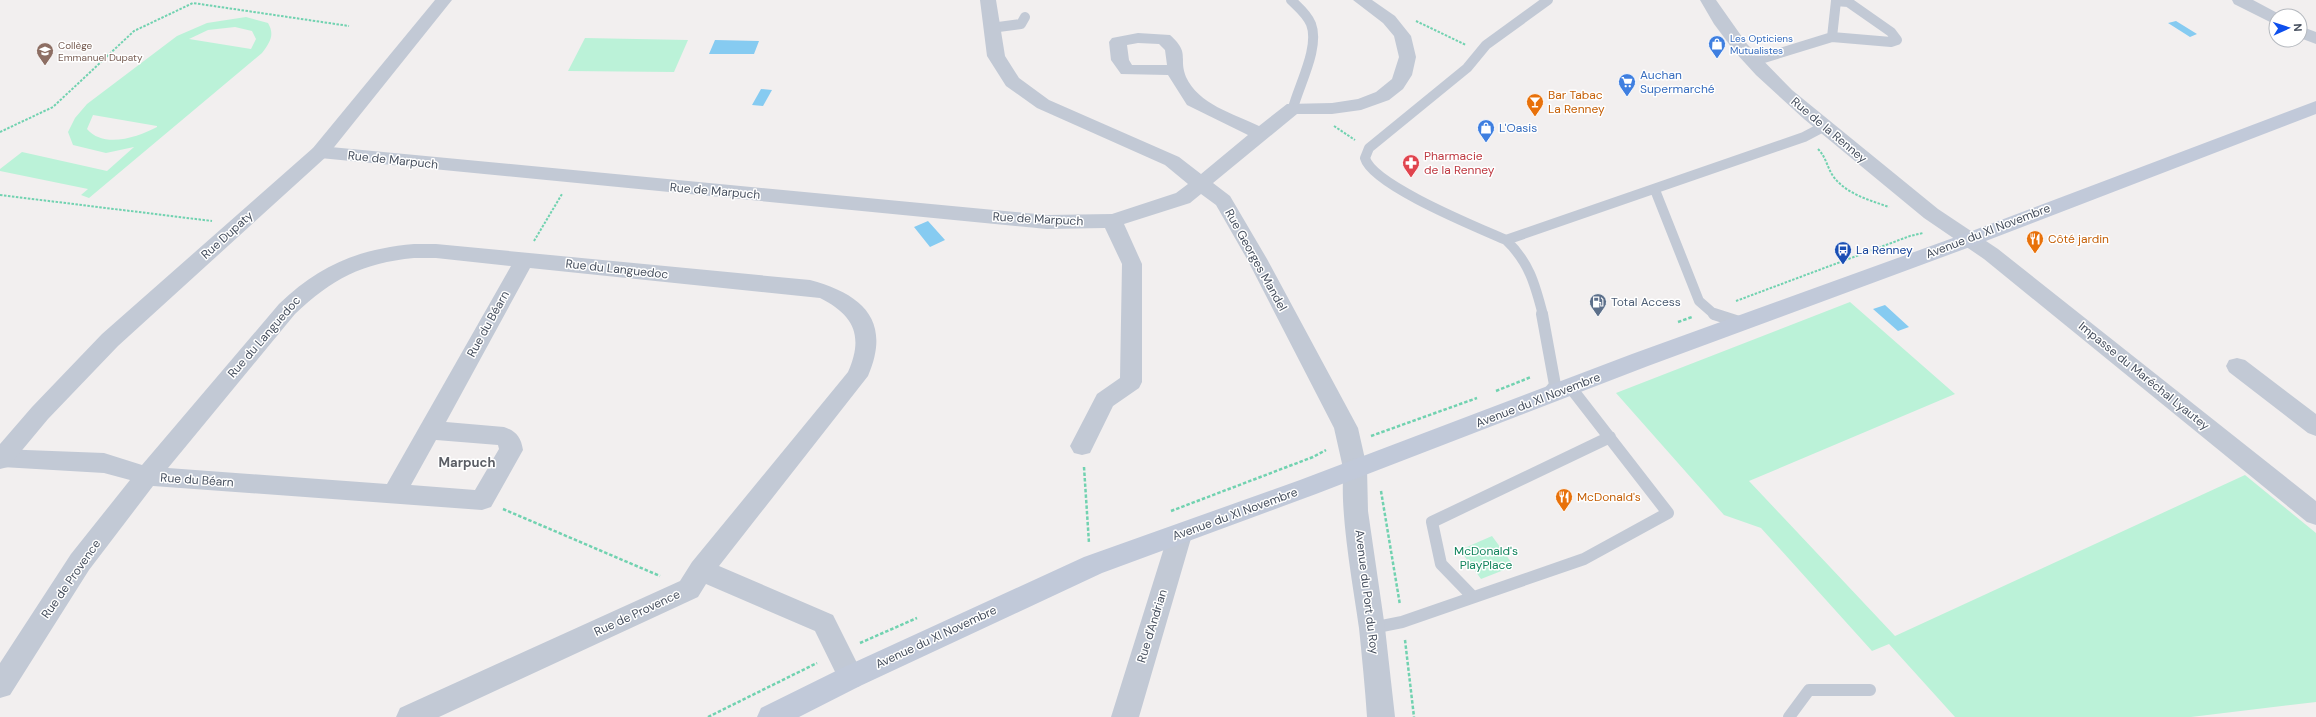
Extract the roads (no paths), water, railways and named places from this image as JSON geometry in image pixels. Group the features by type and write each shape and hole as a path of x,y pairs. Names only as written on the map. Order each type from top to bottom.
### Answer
{"main road":[{"name":"Avenue du XI Novembre","path":"771,717 851,676 1093,565 1546,398 1742,322 1971,239 2316,107"}],"street":[{"name":"Rue Dupaty","path":"1,459 58,394 110,340 320,152 444,0"},
{"name":"Rue Georges Mandel","path":"988,0 996,56 1012,82 1043,104 1172,161 1223,201 1257,260 1346,428 1355,468"},
{"path":"1293,108 1322,109 1352,106 1373,101 1392,90 1403,79 1409,54 1405,40 1388,18 1361,0"},
{"name":"Rue de la Renney","path":"1708,0 1729,34 1754,61 1823,126 1947,225 1971,239"},
{"path":"2240,0 2268,14"},
{"path":"1176,70 1177,76 1193,101 1260,134"},
{"name":"Rue de Marpuch","path":"320,152 572,178 1047,222 1112,221 1183,198 1293,108"},
{"path":"1082,446 1105,400 1131,382 1132,264 1112,221"},
{"name":"Impasse du Maréchal Lyautey","path":"1971,239 2316,514"},
{"name":"Rue du Languedoc","path":"147,476 286,309 304,291 322,278 351,263 379,254 410,250 524,260 826,291 852,308 864,323 868,338 865,362 857,376 695,579"},
{"name":"Rue du Béarn","path":"394,494 524,260"},
{"path":"2237,366 2316,427"},
{"name":"Rue du Béarn","path":"1,459 104,463 147,476 482,500 511,450 510,442 504,436 429,430"},
{"name":"Avenue du Port du Roy","path":"1355,468 1356,511 1372,628 1381,717"},
{"name":"Rue de Provence","path":"0,686 80,562 147,476"},
{"name":"Rue d'Andrian","path":"1125,717 1180,534"},
{"path":"695,579 824,623 851,676"},
{"name":"Rue de Provence","path":"410,717 695,579"}],"lane":[{"path":"1291,0 1302,11 1312,26 1312,52 1296,94 1293,108"},
{"path":"1546,398 1554,385 1553,369 1540,310 1530,272 1524,258 1506,240 1427,204 1376,173 1365,161 1366,153 1369,148 1467,68 1486,45 1548,0"},
{"path":"1754,61 1832,37 1891,42 1897,40 1896,36 1891,32 1848,2 1842,0 1836,1 1832,37"},
{"path":"991,28 1021,24 1024,22 1024,17"},
{"path":"1506,240 1655,190 1804,137 1823,126"},
{"path":"1655,190 1695,288 1699,302 1708,311 1726,321 1742,322"},
{"path":"1372,628 1402,622 1473,597 1534,578 1584,559 1668,513 1571,388"},
{"path":"1473,597 1441,564 1432,522 1610,437"},
{"path":"1788,717 1809,690 1870,690"}],"water":[{"path":"2176,21 2197,34 2190,37 2168,23"},
{"path":"715,40 759,41 754,54 709,54"},
{"path":"761,89 772,90 763,106 752,105"},
{"path":"928,221 945,240 930,247 914,227"},
{"path":"1885,305 1909,327 1898,331 1873,309"}],"place":[{"name":"Les Opticiens Mutualistes","path":"1717,59"},
{"name":"Collège Emmanuel Dupaty","path":"45,66"},
{"name":"Auchan Supermarché","path":"1627,97"},
{"name":"Bar Tabac La Renney","path":"1535,117"},
{"name":"L'Oasis","path":"1486,143"},
{"name":"Pharmacie de la Renney","path":"1411,178"},
{"name":"Côté jardin","path":"2035,254"},
{"name":"La Renney","path":"1843,265"},
{"name":"Total Access","path":"1598,317"},
{"name":"McDonald's","path":"1564,512"}],"district":[{"name":"Marpuch","path":"467,462"}],"park label":[{"name":"McDonald's PlayPlace","path":"1486,558"}]}
